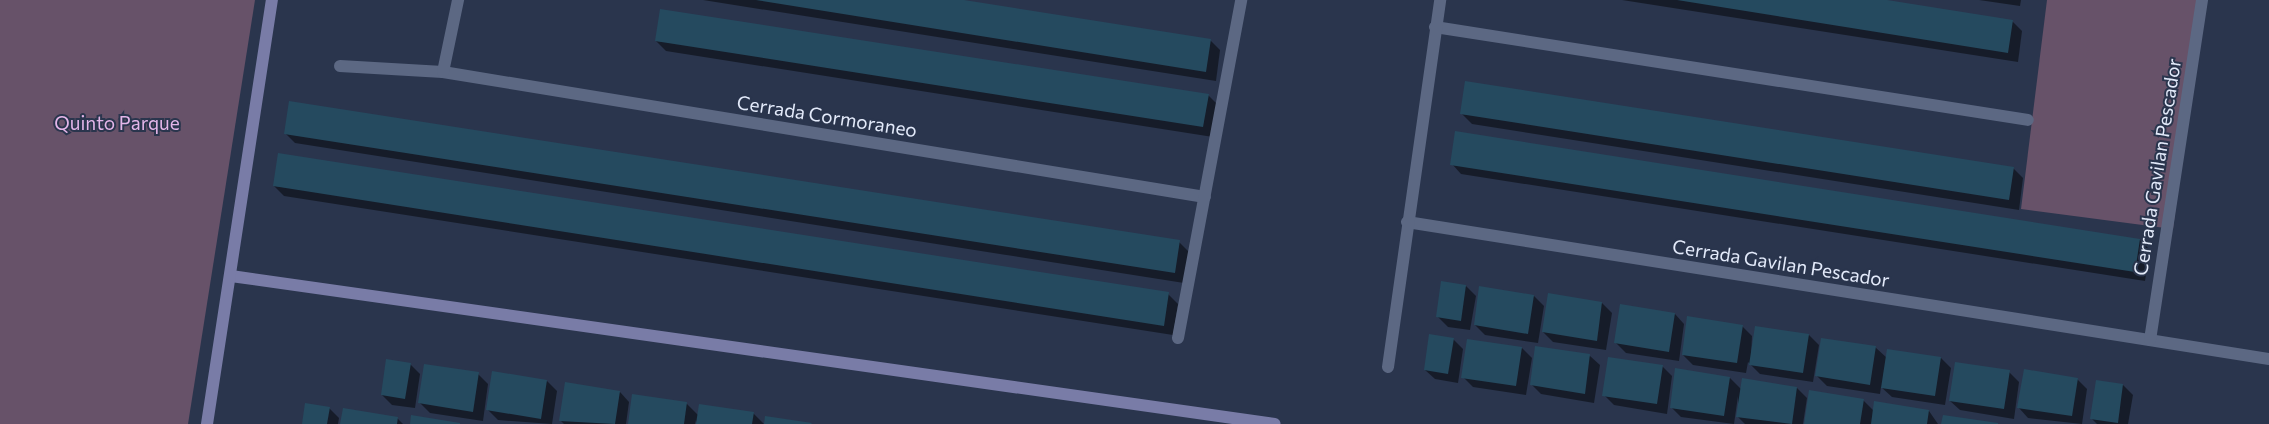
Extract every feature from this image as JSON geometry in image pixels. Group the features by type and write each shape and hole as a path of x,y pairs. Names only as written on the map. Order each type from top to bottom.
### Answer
{"street":[{"path":"208,424 272,0"},
{"path":"444,72 458,0"},
{"path":"1178,338 1241,0"},
{"path":"1388,367 1407,222 1440,0"},
{"name":"Cerrada Gavilan Pescador","path":"2150,340 2202,0"},
{"path":"1435,27 2028,120"},
{"name":"Cerrada Cormoraneo","path":"340,66 444,72 1205,196"},
{"name":"Cerrada Gavilan Pescador","path":"1407,222 2269,359"},
{"path":"230,276 1275,424"}],"green space":[{"name":"Quinto Parque","path":"0,0 255,0 188,424 0,424"},
{"path":"2047,0 2202,0 2173,229 2021,209"}],"building":[{"path":"756,0 964,0 1211,39 1206,72"},
{"path":"1677,0 1887,0 2013,20 2008,53"},
{"path":"660,9 1209,94 1203,127 655,41"},
{"path":"1465,81 2014,167 2009,200 1460,114"},
{"path":"289,101 1180,240 1175,273 284,134"},
{"path":"1455,131 2140,239 2135,272 1450,165"},
{"path":"278,153 1169,292 1164,326 273,186"},
{"path":"1441,281 1466,285 1461,321 1436,317"},
{"path":"1479,286 1534,295 1528,334 1474,325"},
{"path":"1548,293 1602,302 1597,341 1542,332"},
{"path":"1620,304 1675,313 1669,352 1614,343"},
{"path":"1687,316 1743,325 1737,363 1682,355"},
{"path":"1755,326 1809,334 1803,373 1749,365"},
{"path":"1429,334 1454,338 1448,374 1424,370"},
{"path":"1821,338 1876,346 1870,385 1815,376"},
{"path":"1467,339 1522,347 1516,386 1461,378"},
{"path":"1535,346 1590,354 1585,394 1530,385"},
{"path":"1887,349 1941,357 1935,396 1881,388"},
{"path":"1608,357 1663,365 1657,404 1602,396"},
{"path":"386,359 411,363 405,399 381,395"},
{"path":"1955,362 2010,370 2004,409 1949,401"},
{"path":"424,364 479,372 473,412 418,403"},
{"path":"1675,368 1730,377 1724,416 1670,408"},
{"path":"2024,369 2078,378 2072,416 2017,408"},
{"path":"492,371 547,380 541,419 486,410"},
{"path":"1742,378 1797,387 1792,424 1736,417"},
{"path":"2096,380 2123,384 2118,423 2090,419"},
{"path":"565,382 620,391 615,424 559,421"},
{"path":"1809,390 1864,399 1860,424 1804,424"},
{"path":"632,394 687,402 684,424 628,424"},
{"path":"1874,401 1929,410 1927,424 1871,424"},
{"path":"305,403 330,407 327,424 302,424"},
{"path":"699,404 754,412 752,424 696,424"},
{"path":"343,408 398,417 397,424 340,424"},
{"path":"411,415 460,423 460,424 410,424"},
{"path":"1943,415 1998,423 1998,424 1941,424"},
{"path":"765,416 812,423 764,424"}]}
